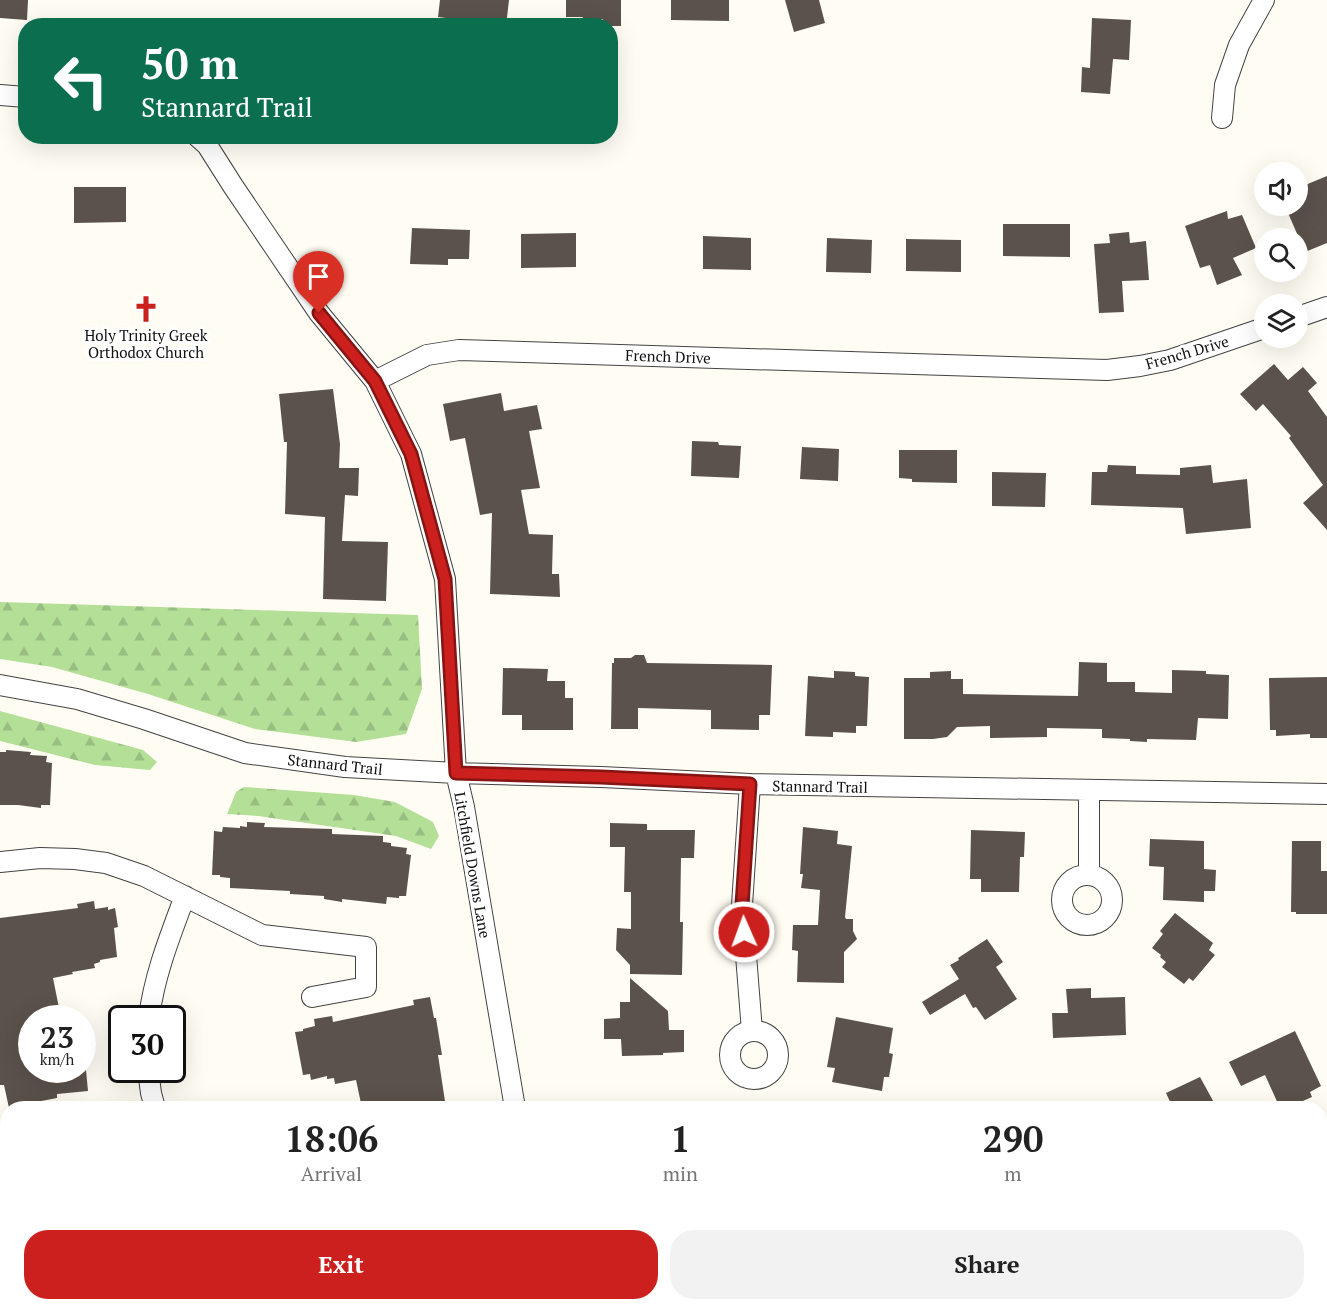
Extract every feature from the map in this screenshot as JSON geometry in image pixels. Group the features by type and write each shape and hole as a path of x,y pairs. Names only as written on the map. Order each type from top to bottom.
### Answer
{"street":[{"path":"1222,118 1225,85 1239,45 1264,0"},
{"path":"0,95 18,96"},
{"path":"206,144 319,313 375,381"},
{"path":"1308,313 1327,307"},
{"name":"French Drive","path":"375,381 427,355 459,350 1107,370 1170,360 1254,331"},
{"name":"Litchfield Downs Lane","path":"375,381 411,454 445,579 456,773 464,807 514,1101"},
{"name":"Stannard Trail","path":"0,685 76,699 245,753 345,767 750,784 1327,794"},
{"path":"750,784 742,905 752,1031"},
{"path":"1089,791 1089,874"},
{"path":"0,862 40,858 106,863 144,876 262,935 366,947 366,987 312,997"},
{"path":"151,1005 157,974 185,896"},
{"path":"150,1083 153,1101"}],"green space":[{"path":"0,602 418,615 422,689 406,734 356,742 255,729 148,694 52,667 0,659"},
{"path":"0,711 143,750 157,762 150,770 95,765 0,741"},
{"path":"244,787 354,795 395,802 433,822 439,836 431,849 396,836 258,816 227,814 236,792"}],"building":[{"path":"0,0 28,0 27,18 0,18"},
{"path":"440,0 509,0 507,18 438,17"},
{"path":"566,0 621,0 621,26 618,26 618,18 566,17"},
{"path":"671,0 729,0 729,21 671,20"},
{"path":"785,0 819,0 825,23 794,32"},
{"path":"1092,18 1131,20 1129,60 1113,59 1110,94 1081,92 1082,67 1090,68"},
{"path":"1327,176 1327,243 1308,251 1308,228 1295,228 1289,216 1308,216 1308,184"},
{"path":"74,187 126,187 126,222 74,223"},
{"path":"1227,211 1228,219 1242,215 1254,243 1254,249 1233,258 1242,275 1217,285 1210,265 1200,268 1185,226"},
{"path":"1003,224 1070,224 1070,257 1003,256"},
{"path":"412,228 470,230 469,259 448,259 448,265 410,264"},
{"path":"1129,232 1130,243 1146,241 1149,280 1122,281 1124,312 1099,313 1094,244 1110,243 1109,234"},
{"path":"576,233 576,267 521,268 521,234"},
{"path":"703,236 751,238 751,270 703,269"},
{"path":"827,238 872,240 871,273 826,272"},
{"path":"906,239 961,240 961,272 906,271"},
{"path":"1274,364 1288,380 1303,367 1317,383 1308,391 1327,417 1327,530 1303,503 1323,485 1289,438 1291,436 1263,404 1256,411 1240,394"},
{"path":"333,389 340,444 339,468 359,468 358,496 345,495 342,541 388,542 386,601 323,599 325,517 285,514 287,442 284,442 279,394"},
{"path":"501,393 504,411 537,405 542,429 529,431 540,488 521,490 529,534 553,535 552,574 559,574 560,597 490,594 492,513 480,515 465,438 450,441 443,404"},
{"path":"692,441 741,446 739,478 691,476"},
{"path":"802,447 839,449 838,481 800,479"},
{"path":"899,450 957,450 957,483 912,482 912,479 899,478"},
{"path":"1108,465 1136,466 1136,474 1180,475 1180,468 1211,465 1213,483 1247,479 1251,528 1186,534 1183,508 1091,505 1092,472 1107,472"},
{"path":"992,472 1046,473 1045,507 992,506"},
{"path":"635,655 644,655 647,663 772,665 770,715 759,715 759,730 711,729 711,710 638,708 638,729 611,729 612,663 614,663 614,658 631,658"},
{"path":"1079,662 1107,663 1107,682 1135,682 1135,692 1172,693 1172,670 1206,671 1206,674 1229,675 1228,719 1198,718 1196,740 1130,741 1130,739 1102,738 1102,729 1047,728 1047,737 990,738 990,726 957,727 947,737 904,739 904,678 930,678 930,672 951,671 951,679 963,679 963,694 1078,696"},
{"path":"503,668 548,669 547,681 565,681 565,698 573,698 573,730 522,730 522,715 502,715"},
{"path":"834,671 855,672 855,676 869,677 867,726 856,726 856,733 833,732 833,737 805,736 808,676 834,678"},
{"path":"1327,677 1327,738 1310,738 1310,734 1276,736 1276,730 1270,730 1269,678"},
{"path":"6,750 47,756 46,762 52,763 50,805 41,805 41,808 0,805 0,752 6,752"},
{"path":"247,822 265,823 264,827 332,829 332,834 383,836 383,842 391,843 391,846 407,848 406,854 411,855 406,896 387,897 386,904 342,899 342,902 324,899 324,896 290,894 290,891 230,888 230,878 212,875 214,831 222,832 223,827 247,827"},
{"path":"610,823 647,824 647,830 695,830 694,858 681,858 682,975 630,974 630,965 616,950 617,928 631,929 631,892 624,892 625,847 610,847"},
{"path":"803,827 838,831 837,844 852,846 845,917 853,919 853,931 857,939 844,952 844,983 797,982 798,951 792,950 793,925 818,925 820,890 801,888"},
{"path":"971,830 1025,832 1024,857 1020,857 1019,892 981,892 981,879 970,879"},
{"path":"1150,839 1204,841 1204,869 1216,870 1215,891 1204,891 1204,902 1163,900 1164,867 1149,866"},
{"path":"1292,841 1321,841 1321,871 1327,871 1327,914 1291,912"},
{"path":"94,901 95,909 115,908 118,927 114,928 117,957 100,960 94,964 95,968 53,978 58,1005 18,1005 18,1083 87,1083 88,1091 57,1094 57,1098 41,1101 7,1101 4,1085 0,1085 0,918 78,908 77,904"},
{"path":"1175,913 1213,943 1209,950 1215,955 1193,981 1189,978 1184,984 1162,967 1166,962 1152,948 1163,934 1160,931"},
{"path":"987,939 1003,962 996,967 1017,999 985,1020 976,1007 973,1008 965,994 930,1015 922,1002 959,979 950,965"},
{"path":"630,978 668,1011 669,1030 684,1030 684,1052 622,1056 621,1039 604,1039 604,1019 620,1018 620,1002 630,1002"},
{"path":"1091,988 1091,998 1125,997 1126,1035 1053,1038 1052,1013 1068,1013 1066,989"},
{"path":"430,997 442,1055 438,1055 445,1101 360,1101 356,1080 335,1084 334,1078 327,1079 327,1076 311,1080 310,1074 303,1075 295,1032 315,1026 314,1019 332,1016 333,1022 414,1005 413,1000"},
{"path":"836,1017 893,1028 889,1053 893,1054 889,1077 884,1077 882,1091 832,1082 835,1068 827,1067"},
{"path":"1295,1031 1321,1086 1310,1092 1312,1097 1303,1101 1277,1101 1265,1075 1241,1086 1229,1062"},
{"path":"1200,1077 1213,1101 1170,1101 1166,1093"}],"place":[{"name":"Holy Trinity Greek Orthodox Church","path":"146,309"}],"route":[{"path":"319,313 375,381 411,454 445,579 456,773 750,784 742,905 744,932"}]}
